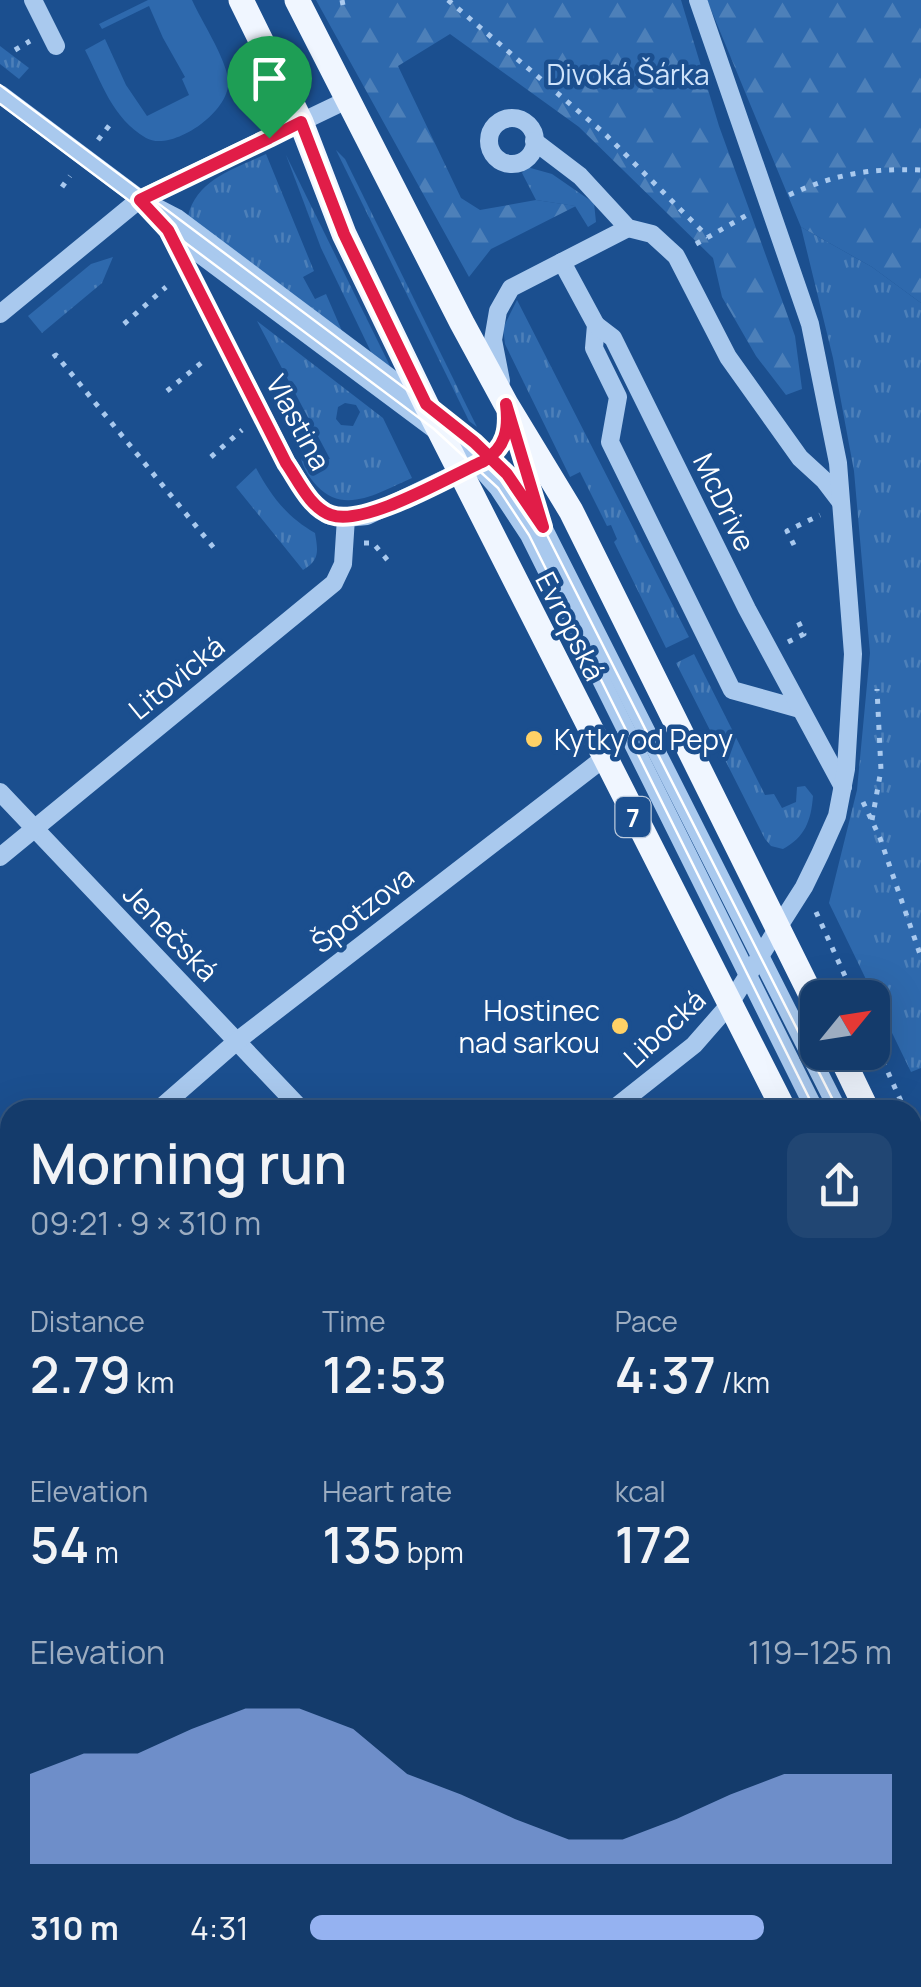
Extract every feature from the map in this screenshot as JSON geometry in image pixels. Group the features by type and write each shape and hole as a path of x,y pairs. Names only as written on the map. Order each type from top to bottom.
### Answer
{"main road":[{"name":"Evropská","path":"241,0 301,122 349,245 426,404 442,436 477,464 604,758 779,1100"},
{"name":"Evropská","path":"296,0 506,404 571,512 804,980"},
{"path":"848,1070 863,1100"}],"street":[{"path":"33,0 56,46"},
{"path":"698,0 759,209 810,324 838,463 834,506 853,654 850,788 778,928"},
{"name":"Vlastina","path":"0,94 140,200 168,230 286,463 310,498 328,515 346,518"},
{"path":"0,314 140,200 346,100"},
{"path":"580,176 526,159 506,164 494,156 489,144 492,130 503,120 517,119 530,127 534,141 580,176 628,228 652,234 676,256 728,356 800,458 824,480 834,506"},
{"path":"526,159 534,141"},
{"path":"140,200 177,218 426,404 508,500 810,1100"},
{"path":"543,527 506,404 493,340 498,311 511,288 628,228"},
{"path":"168,230 442,436"},
{"path":"562,262 596,325 594,348 618,397 610,442 705,640 732,690 800,709"},
{"name":"McDrive","path":"596,325 613,338 800,709 850,788"},
{"path":"346,518 367,516 477,464 498,450 507,432 506,404"},
{"path":"477,464 516,486 543,527 833,1100"},
{"name":"Litovická","path":"0,857 334,583 344,564 346,518"},
{"name":"Špotzova","path":"169,1100 237,1041 604,758"},
{"name":"Jenečská","path":"0,792 293,1100"},
{"name":"Libocká","path":"625,1100 694,1045 729,1004 778,928"}],"path":[{"path":"342,0 344,10"},
{"path":"448,0 604,134 708,237"},
{"path":"690,247 827,178 882,168 921,170"},
{"path":"124,324 166,287"},
{"path":"53,358 56,354 218,553"},
{"path":"166,391 206,359"},
{"path":"211,457 242,430"},
{"path":"794,545 787,532 834,506"},
{"path":"777,647 804,634 798,621"},
{"path":"850,788 880,838 921,957"},
{"path":"816,912 847,980"},
{"path":"886,1070 900,1100"}],"green space":[{"path":"148,0 192,0 228,78 227,90 212,115 185,134 157,141 134,130 116,110 85,50 105,39 126,85 147,116 189,95 182,79 185,77 149,6 102,29 99,24"},
{"name":"Divoká Šárka","path":"316,0 681,0 719,126 795,336 802,389 786,395 756,356 722,297 713,258 579,127 450,34 398,66 461,198 480,210 536,200 576,206 491,249 469,277"},
{"name":"Divoká Šárka","path":"707,0 921,0 921,303 872,267 801,227"},
{"path":"0,46 29,68 19,79 0,64"},
{"path":"336,150 345,159 477,427 469,421"},
{"path":"266,154 314,271 303,277 315,299 326,294 342,331 188,216 208,184"},
{"path":"286,155 391,368 372,354 321,248"},
{"path":"527,167 552,174 594,203 596,222 588,227 575,206 536,200 522,173"},
{"path":"801,227 872,267 921,303 921,1068 911,1072 890,1029 890,980 866,980 829,903 857,790 870,653 854,471 833,358"},
{"path":"113,257 102,283 42,333 28,316 91,264"},
{"path":"517,300 689,637 666,648 614,542 617,539 611,525 607,526 580,472 570,477 505,344 503,328"},
{"path":"257,321 383,418 412,478 363,498 339,499 317,486 301,459 330,459","holes":["345,403 356,405 360,412 353,426 341,425 336,419 338,407"]},
{"path":"256,468 281,505 315,533 316,554 303,570 236,487"},
{"path":"694,654 765,795 774,794 782,808 796,802 797,787 805,786 813,796 805,827 783,849 771,846 765,839 676,663"}],"tram line":[{"path":"0,85 426,404 505,474 543,527 833,1100"},
{"path":"0,104 434,429 498,488 529,535 810,1100"}],"place":[{"name":"Kytky od Pepy","path":"534,739"},
{"name":"Hostinec nad sarkou","path":"620,1026"}],"route":[{"path":"269,138 140,200 168,230 286,463 310,498 328,515 367,516 484,461 490,457 498,450 504,442 506,404 543,527 507,474 490,457 485,452 474,442 426,404 344,234 301,122 269,138"}]}
